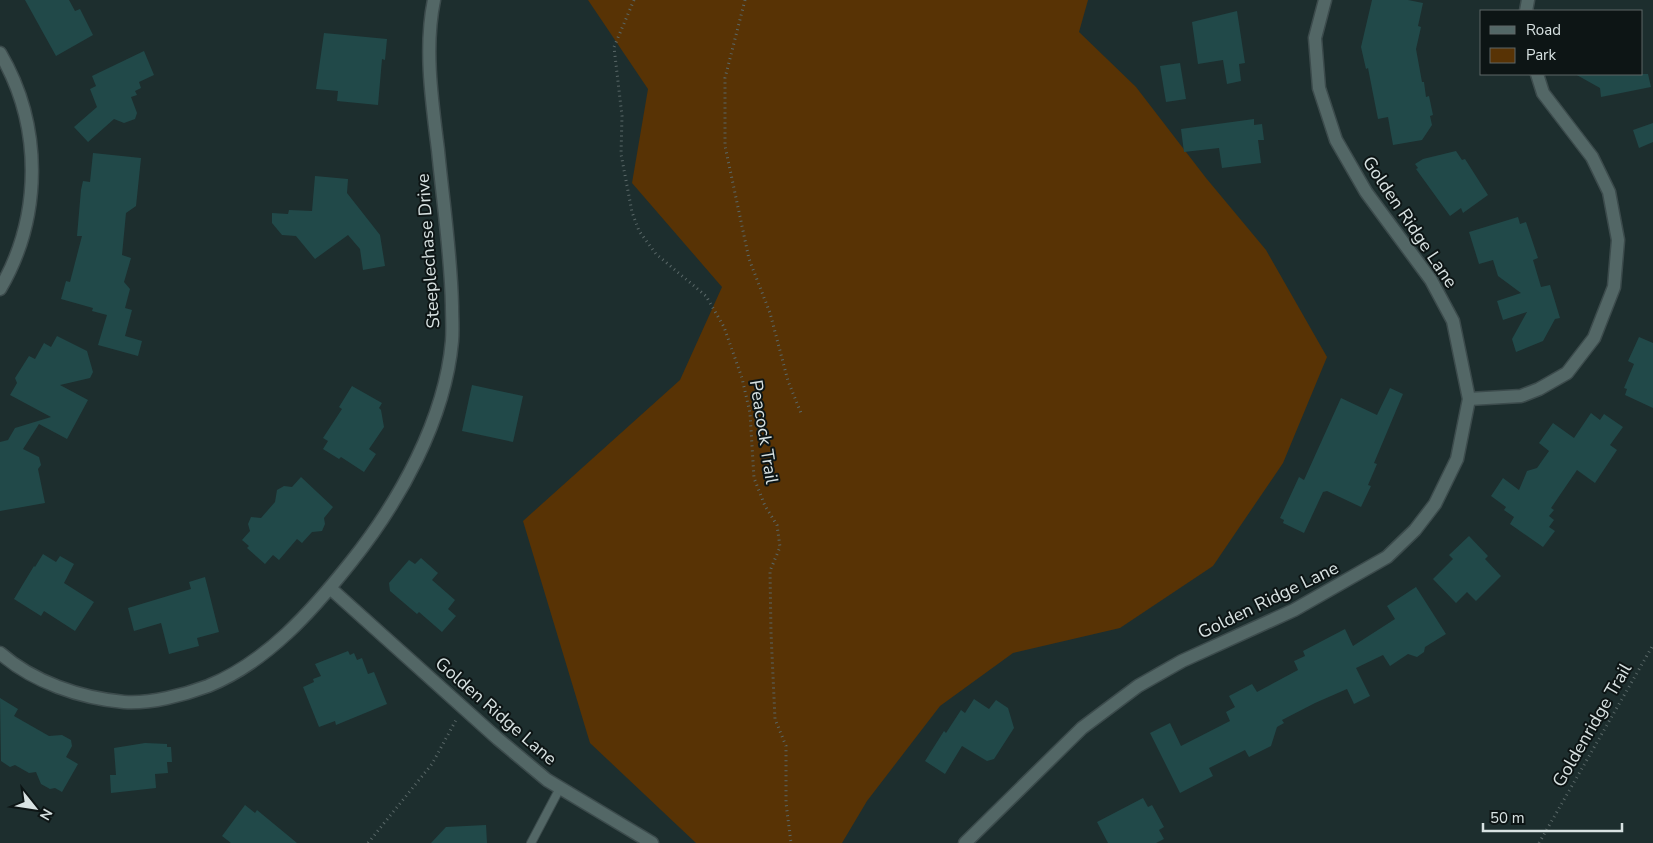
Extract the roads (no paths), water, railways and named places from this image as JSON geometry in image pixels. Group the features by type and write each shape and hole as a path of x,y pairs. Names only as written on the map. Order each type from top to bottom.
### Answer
{"street":[{"name":"Steeplechase Drive","path":"0,653 16,667 50,684 89,696 126,702 177,696 237,673 299,622 330,588 391,507 417,458 441,398 452,341 451,272 431,90 430,18 434,0"},
{"name":"Golden Ridge Lane","path":"965,843 1082,728 1138,686 1182,661 1294,610 1387,557 1415,530 1435,504 1457,458 1469,399 1453,321 1431,280 1366,192 1336,140 1318,80 1315,38 1325,0"},
{"path":"0,53 10,70 23,105 32,146 30,207 22,239 0,289"},
{"path":"1469,399 1521,396 1539,390 1568,373 1594,338 1614,287 1618,240 1609,192 1592,157 1543,93 1537,75"},
{"name":"Golden Ridge Lane","path":"330,588 547,780 652,843"}],"lane":[{"path":"531,843 560,788"}]}
